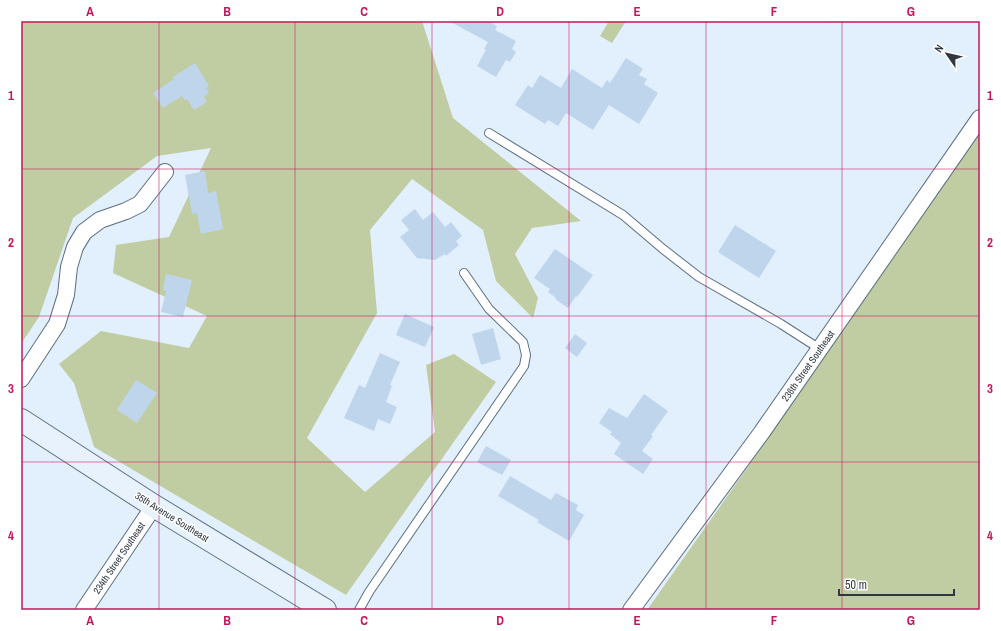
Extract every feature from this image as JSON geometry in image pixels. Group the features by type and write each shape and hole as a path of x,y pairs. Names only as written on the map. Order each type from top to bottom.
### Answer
{"street":[{"name":"236th Street Southeast","path":"631,610 762,432 980,118"},
{"path":"21,379 57,324 66,295 69,267 75,247 84,232 100,220 126,211 140,204 165,172"},
{"name":"35th Avenue Southeast","path":"21,420 154,506 325,610"},
{"name":"234th Street Southeast","path":"84,610 154,506"}],"lane":[{"path":"489,133 623,215 699,277 781,324 820,349"},
{"path":"359,610 369,592 524,366 526,355 523,342 489,309 464,274"}],"green space":[{"path":"21,21 422,21 453,118 581,221 532,228 515,254 538,298 533,318 496,281 483,230 412,179 370,230 377,313 307,438 365,492 435,432 426,365 454,354 496,382 346,595 94,447 74,383 59,364 101,331 189,348 207,316 113,273 116,245 169,237 211,148 157,156 73,218 39,317 21,344"},
{"path":"609,21 626,21 612,43 600,36"},
{"path":"980,118 980,610 647,610 769,437 762,432"}],"building":[{"path":"449,21 488,21 497,26 495,30 516,41 512,49 516,52 510,62 506,60 496,77 477,66 486,50 484,49 488,42"},
{"path":"626,58 643,69 639,75 647,79 644,84 658,93 639,124 609,105 593,130 566,113 558,126 548,120 545,124 515,105 528,85 532,88 540,75 561,88 572,69 602,88 607,80 610,83"},
{"path":"195,63 209,86 206,88 209,93 204,97 207,102 194,110 187,99 185,100 182,96 163,108 153,93 174,79 173,77"},
{"path":"205,171 208,193 216,191 223,229 201,234 197,213 192,214 185,175"},
{"path":"415,209 423,220 433,212 445,227 451,222 462,236 456,241 459,245 446,256 445,254 435,260 417,258 400,237 409,230 401,220"},
{"path":"735,225 776,251 759,278 718,252"},
{"path":"555,249 593,275 568,308 548,292 550,289 534,278"},
{"path":"166,274 192,280 183,317 161,312 166,291 163,290"},
{"path":"405,314 434,327 425,347 396,335"},
{"path":"493,328 501,359 481,365 472,334"},
{"path":"575,334 587,343 577,357 565,348"},
{"path":"380,353 400,362 390,385 392,386 386,402 397,407 390,424 378,419 374,431 344,418 359,385 365,388"},
{"path":"136,380 157,393 137,423 117,410"},
{"path":"644,394 668,411 642,451 653,459 643,474 614,454 621,443 610,434 612,432 599,423 609,408 627,418"},
{"path":"486,446 511,460 502,475 477,462"},
{"path":"510,476 551,500 556,493 578,505 576,510 584,515 569,541 537,522 539,520 498,496"}]}
